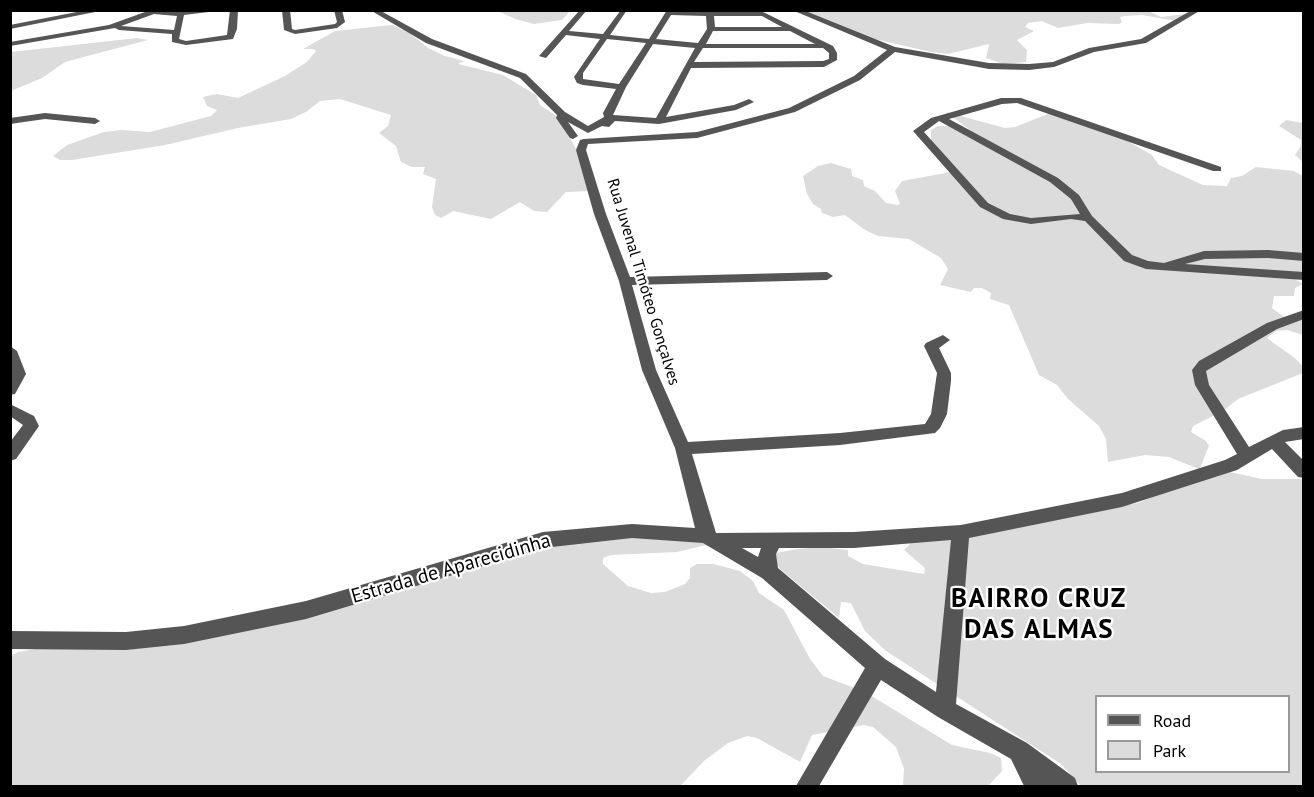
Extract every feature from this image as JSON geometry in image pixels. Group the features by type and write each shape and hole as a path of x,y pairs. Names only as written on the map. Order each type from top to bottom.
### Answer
{"street":[{"path":"10,11 16,10"},
{"path":"64,10 70,17"},
{"path":"10,27 102,10"},
{"path":"10,44 110,27 147,12 180,14 222,10"},
{"path":"180,14 174,40 177,43 230,37 234,10"},
{"path":"286,10 287,26 291,32 339,25 338,10"},
{"name":"Rua Juvenal Timóteo Gonçalves","path":"373,10 429,41 523,76 587,137"},
{"path":"543,56 584,10"},
{"path":"795,10 893,49 989,66 1041,66 1092,50 1143,41 1198,10"},
{"path":"622,87 586,83 580,81 578,77 624,11"},
{"path":"587,137 610,122 608,113 622,87 671,12 763,14 826,46 833,53 833,60 824,64 688,65"},
{"path":"659,121 688,65 711,29 710,13"},
{"path":"110,27 176,32"},
{"path":"711,29 794,29"},
{"path":"564,33 700,46 826,46"},
{"path":"587,137 666,139 697,135 792,110 857,78 893,49"},
{"path":"1088,218 1018,220 984,205 920,134 920,128 940,118 1001,101 1018,100 1217,169"},
{"path":"609,118 659,121 736,107 749,102"},
{"name":"Rua Juvenal Timóteo Gonçalves","path":"562,114 561,118 587,137"},
{"path":"10,122 45,116 95,121"},
{"path":"940,118 1054,180 1079,203 1088,218 1128,258 1146,265 1165,267 1304,276"},
{"name":"Rua Juvenal Timóteo Gonçalves","path":"587,137 581,150 592,182 597,207 625,281 642,349 683,448 711,538"},
{"path":"1065,217 1079,203"},
{"path":"1165,267 1204,255 1268,254 1304,257"},
{"path":"625,281 827,276"},
{"path":"1246,456 1202,385 1199,370 1204,364 1272,326 1304,314"},
{"path":"683,448 840,439 928,429 935,424 939,414 944,381 944,373 931,346 943,340"},
{"path":"10,351 19,374 10,390"},
{"path":"10,409 29,420 31,426 10,455"},
{"path":"711,538 854,540 961,532 1122,500 1231,465 1274,440 1289,434 1304,433"},
{"path":"1274,440 1304,472"},
{"name":"Estrada de Aparecidinha","path":"10,640 126,641 184,635 306,610 543,540 632,531 711,538 769,572 878,666 945,710 1019,751 1067,786"},
{"path":"945,710 961,532"},
{"path":"769,572 766,554 773,539"},
{"path":"807,786 878,666"},
{"path":"1019,751 1036,786"}],"green space":[{"path":"570,10 562,20 534,24 498,11"},
{"path":"1146,10 1161,17 1185,14 1176,21 1142,15 1125,16 1120,17 1122,22 1119,24 1087,23 1058,28 1042,21 1028,23 1025,27 1034,31 1017,40 1027,50 1026,62 1003,64 986,58 989,44 948,54 931,52 866,37 797,11"},
{"path":"392,25 408,32 428,48 464,61 458,64 503,75 536,95 540,105 555,115 567,132 584,164 589,191 566,192 547,212 534,211 520,202 491,219 453,211 441,218 435,215 432,207 436,179 423,174 425,167 412,167 401,162 396,146 379,133 388,126 391,115 340,99 320,101 306,112 291,119 238,128 165,145 72,160 60,160 53,156 67,145 104,132 121,130 150,132 211,116 217,110 207,106 203,97 217,94 238,98 285,76 307,62 316,51 303,49 335,31"},
{"path":"137,38 148,40 65,62 42,78 11,91 11,52"},
{"path":"946,112 1005,128 1015,127 1053,112 1124,139 1152,155 1159,165 1203,185 1227,186 1231,178 1242,176 1256,167 1294,171 1303,176 1303,279 1295,279 1303,284 1295,288 1294,296 1274,296 1272,308 1288,320 1303,320 1303,335 1287,330 1276,331 1267,338 1296,359 1303,367 1303,373 1238,399 1223,411 1193,426 1191,432 1206,441 1209,446 1200,468 1216,469 1262,479 1303,479 1303,786 1081,786 1061,764 886,651 865,631 851,603 841,602 839,618 780,569 773,558 776,553 822,547 848,550 848,556 863,564 924,574 925,568 904,550 913,541 1138,503 1187,483 1199,469 1169,457 1145,455 1108,462 1106,439 1099,426 1068,399 1057,385 1039,375 1009,305 990,299 991,293 982,288 974,288 971,292 940,285 948,269 941,258 909,239 878,236 865,230 845,215 833,217 822,213 807,194 803,176 818,166 831,163 851,169 852,176 863,180 864,186 875,191 886,203 900,204 895,191 902,181 951,172 931,142 931,130 938,126 949,126 978,136"},
{"path":"1286,120 1303,123 1303,162 1295,155 1301,146 1301,140 1279,126"},
{"path":"671,528 711,544 677,552 611,555 603,558 603,564 628,586 651,593 665,592 685,584 690,578 690,568 697,564 713,564 740,571 753,581 759,593 784,610 810,659 823,676 865,692 952,745 990,753 1001,758 1002,771 988,786 903,786 904,769 896,747 873,727 864,725 812,735 800,762 757,738 747,736 728,743 704,761 680,786 11,786 11,656 18,652 53,646 154,643 512,547"}],"district":[{"name":"BAIRRO CRUZ DAS ALMAS","path":"1039,614"}]}
